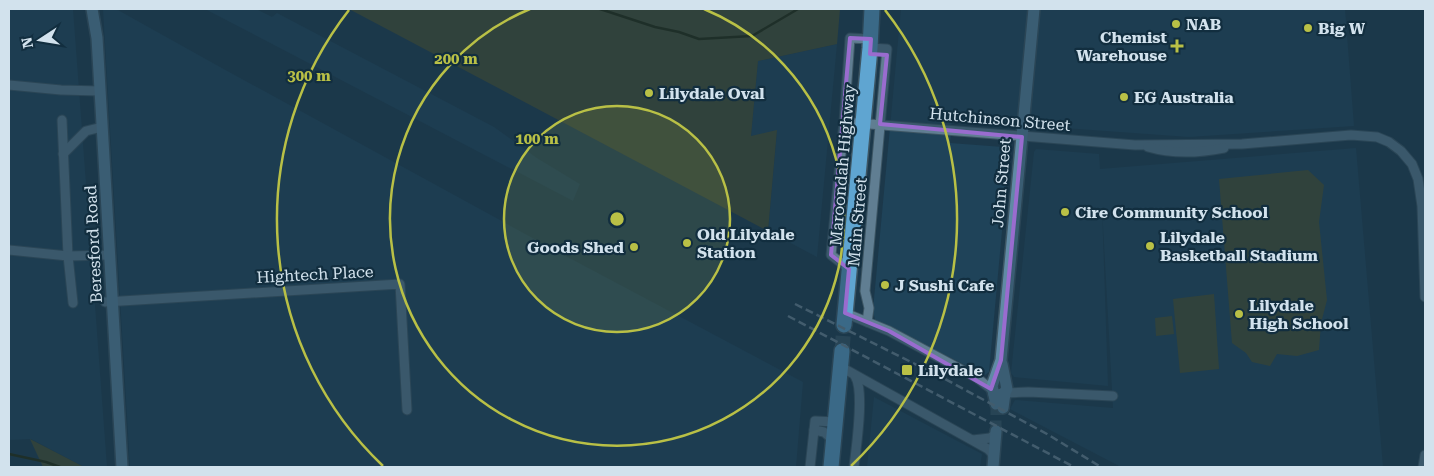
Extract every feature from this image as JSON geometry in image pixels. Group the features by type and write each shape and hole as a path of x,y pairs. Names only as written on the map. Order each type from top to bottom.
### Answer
{"highway":[{"name":"Maroondah Highway","path":"845,319 872,9"},
{"path":"831,467 842,351"}],"main road":[{"name":"John Street","path":"1000,392 1001,360 1034,9"},
{"name":"Beresford Road","path":"92,14 97,38 96,91 98,128 122,467"},
{"name":"Beresford Road","path":"109,302 115,467"},
{"path":"993,463 998,433"}],"street":[{"path":"850,269 832,255 850,38 870,47"},
{"name":"Main Street","path":"867,322 870,310 865,291 887,55 887,49 870,47"},
{"path":"9,85 96,91"},
{"path":"62,120 68,256 73,303"},
{"name":"Hutchinson Street","path":"844,122 1022,137 1135,144 1162,150 1184,148 1209,151 1242,144 1362,135 1377,137 1395,146 1408,158 1416,170 1424,206"},
{"path":"63,154 86,131 98,128"},
{"path":"1424,206 1425,297"},
{"path":"9,250 68,256 106,255"},
{"name":"Hightech Place","path":"109,302 400,284 407,410"},
{"path":"845,319 867,322 888,331 1000,392 1113,396"},
{"path":"841,367 990,451 993,463"},
{"path":"854,467 860,398 859,385 855,376"},
{"path":"810,467 815,420 836,422"},
{"path":"814,430 824,432 834,442"},
{"path":"972,440 990,438 998,433"},
{"path":"1422,467 1425,455"}],"highlighted area":[{"path":"850,38 871,39 870,54 887,55 880,124 1022,137 1001,360 991,389 889,331 845,313 849,269 831,255"}],"shaded area":[{"path":"9,9 73,9 107,467 84,467 31,439 9,440"},
{"path":"103,9 116,9 564,255 803,382 796,467 130,467"},
{"path":"205,9 256,9 272,17 277,13 494,127 537,158 580,184 573,201"},
{"path":"901,9 1345,9 1354,126 1189,137 952,120 950,143 1003,147 1009,155 989,372 985,375 875,320 873,310"},
{"path":"837,44 817,257 768,231 777,131 751,136 758,61"},
{"name":"Lilydale High School","path":"1356,148 1383,467 1121,467 1010,409 1015,400 1113,408 1102,207 1108,386 1014,377 1011,373 1034,152 1036,149 1099,154 1100,169"},
{"path":"874,397 982,454 980,467 867,467"}],"green space":[{"path":"349,9 840,9 837,44 758,61 751,136 777,130 768,231"},
{"path":"1308,170 1324,185 1319,222 1327,300 1321,323 1319,350 1297,356 1277,354 1270,366 1252,362 1246,353 1232,343 1219,179"},
{"path":"1214,294 1219,369 1180,373 1173,299"},
{"path":"1172,316 1174,334 1156,336 1155,318"},
{"path":"30,439 84,467 43,467"}],"waterway":[{"path":"600,9 699,39 752,36 798,9"},
{"path":"9,454 60,467"}],"tunnel":[{"path":"842,351 844,325"},
{"path":"996,404 996,431"}],"railway":[{"path":"795,304 945,379 1047,434 1101,467"},
{"path":"788,316 1074,467"}],"place":[{"name":"NAB","path":"1176,24"},
{"name":"Big W","path":"1308,28"},
{"name":"Chemist Warehouse","path":"1177,46"},
{"name":"Lilydale Oval","path":"649,93"},
{"name":"EG Australia","path":"1124,97"},
{"name":"Cire Community School","path":"1065,212"},
{"name":"Old Lilydale Station","path":"687,243"},
{"name":"Lilydale Basketball Stadium","path":"1150,246"},
{"name":"Goods Shed","path":"634,247"},
{"name":"J Sushi Cafe","path":"885,285"},
{"name":"Lilydale High School","path":"1239,314"},
{"name":"Lilydale","path":"907,370"}]}
